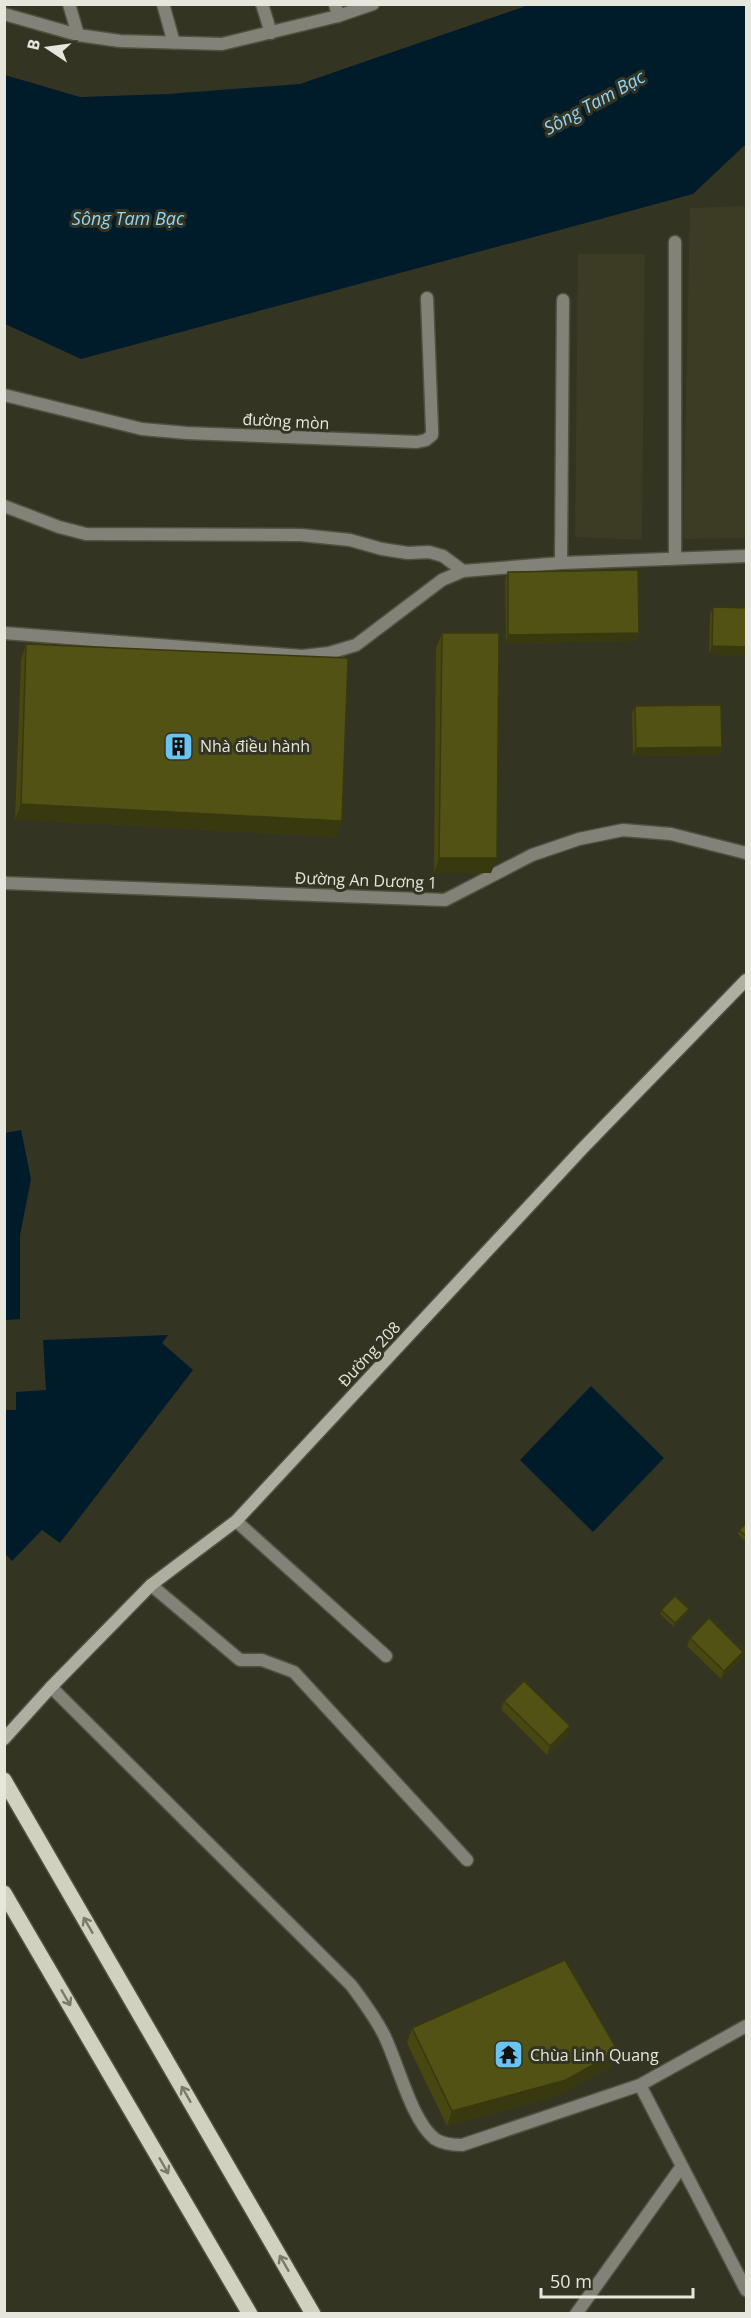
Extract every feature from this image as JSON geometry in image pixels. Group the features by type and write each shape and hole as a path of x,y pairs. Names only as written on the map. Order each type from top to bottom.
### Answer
{"main road":[{"path":"4,1780 313,2313"},
{"path":"4,1893 250,2313"}],"street":[{"path":"69,4 78,35"},
{"path":"163,4 174,43"},
{"path":"262,4 271,33"},
{"path":"4,14 78,35 120,41 222,44 271,33 337,10 373,4"},
{"path":"675,242 675,559"},
{"name":"đường mòn","path":"4,395 142,429 187,433 417,442 426,440 432,435 427,298"},
{"path":"561,563 563,300"},
{"path":"4,506 59,527 86,534 301,535 350,540 408,553 429,552 443,556 463,571"},
{"path":"4,633 302,656 329,653 356,645 442,580 463,571 561,563 747,556"},
{"name":"Đường An Dương 1","path":"4,883 445,900 532,855 579,839 623,830 671,834 747,853"},
{"name":"Đường 208","path":"4,1739 51,1687 151,1585 236,1521 583,1148 747,980"},
{"path":"236,1521 386,1656"},
{"path":"151,1585 240,1660 262,1660 294,1672 467,1860"},
{"path":"51,1687 351,1984 369,2008 384,2036 420,2121 434,2138 442,2143 462,2145 640,2085 747,2026"},
{"path":"640,2085 747,2290"},
{"path":"576,2313 682,2166"}],"shaded area":[{"path":"746,206 746,538 683,539 690,208"},
{"path":"578,254 645,254 642,540 575,537"}],"water":[{"name":"Sông Tam Bạc","path":"529,5 746,5 746,144 693,194 81,359 5,324 5,75 80,97 168,94 300,84"},
{"path":"21,1130 31,1179 20,1235 20,1319 5,1320 5,1133"},
{"path":"168,1335 162,1343 193,1370 60,1543 42,1530 12,1561 5,1554 5,1410 16,1410 16,1392 46,1390 43,1340"},
{"path":"591,1386 664,1458 593,1532 520,1460"}],"building":[{"path":"638,570 639,633 508,635 508,572"},
{"path":"713,607 747,608 747,647 712,646"},
{"path":"442,633 499,633 497,858 439,858"},
{"name":"Nhà điều hành","path":"26,644 348,658 342,821 21,804"},
{"path":"721,705 722,747 636,748 635,706"},
{"path":"747,1523 747,1537 739,1530"},
{"path":"675,1596 689,1609 675,1623 661,1610"},
{"path":"709,1618 743,1652 724,1671 690,1638"},
{"path":"524,1681 570,1726 550,1746 504,1701"},
{"name":"Chùa Linh Quang","path":"565,1960 618,2051 566,2080 452,2111 412,2028"}],"place":[{"name":"Nhà điều hành","path":"179,746"},
{"name":"Chùa Linh Quang","path":"509,2055"}]}
